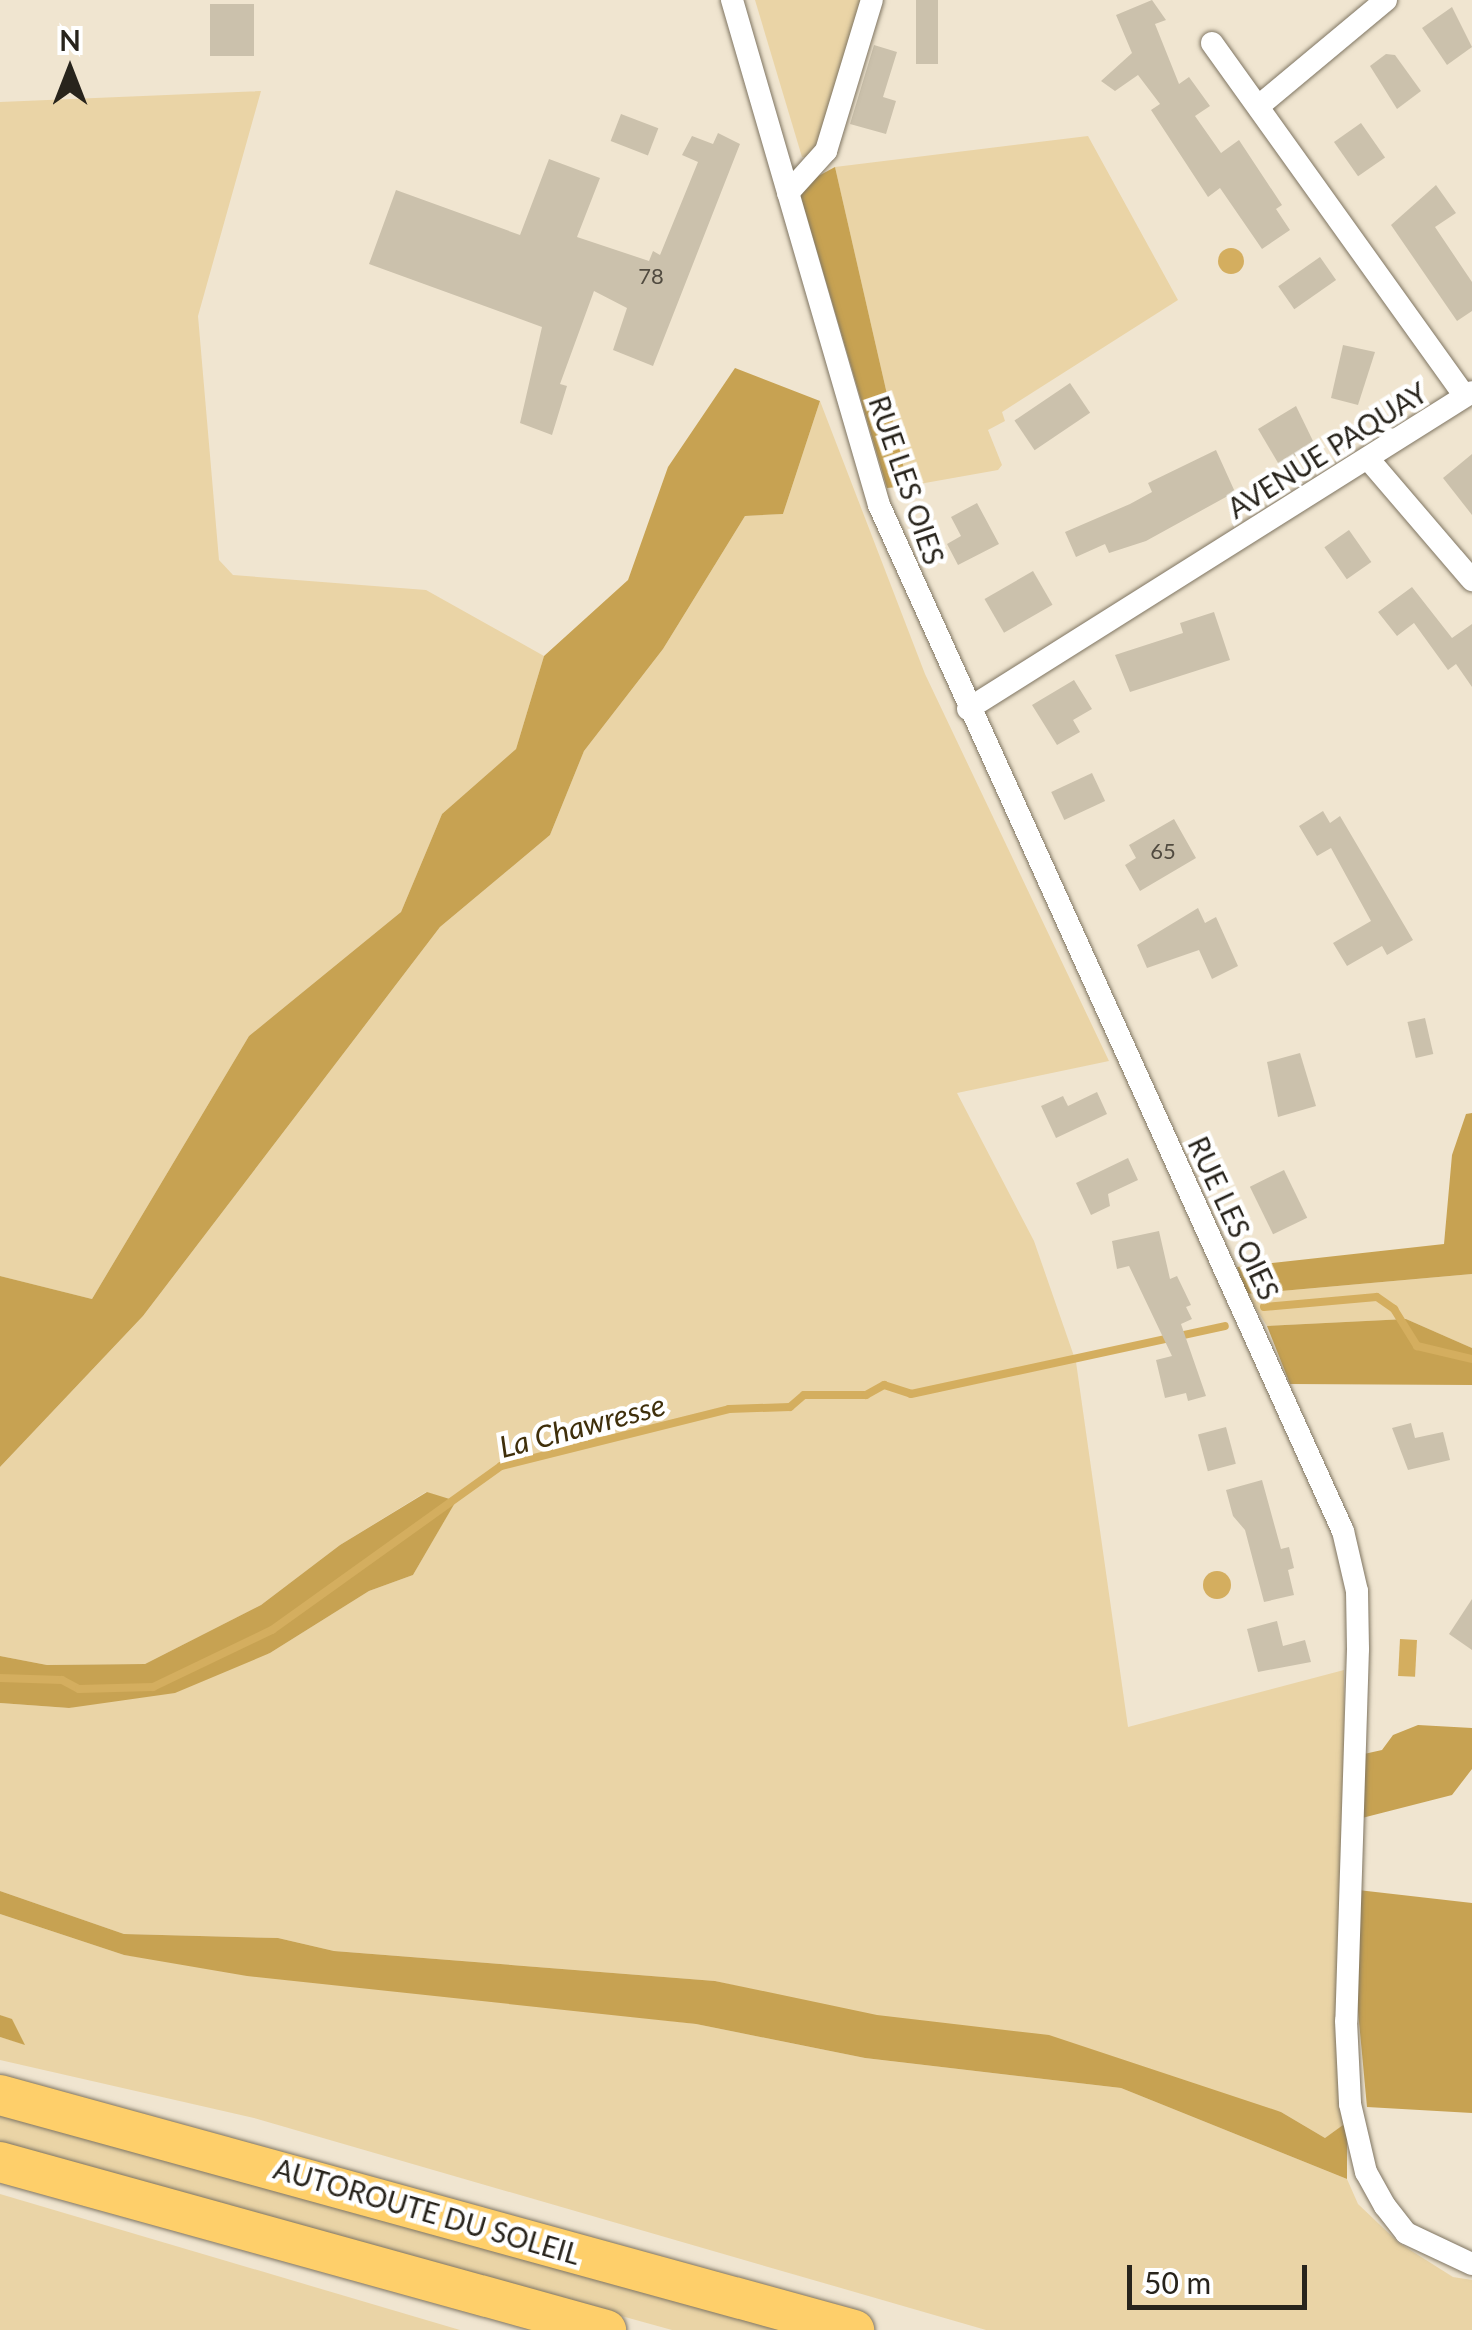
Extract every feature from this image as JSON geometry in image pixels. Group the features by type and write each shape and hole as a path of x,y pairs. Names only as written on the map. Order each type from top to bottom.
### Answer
{"highway":[{"name":"AUTOROUTE DU SOLEIL","path":"0,2094 854,2330"},
{"path":"0,2162 606,2330"}],"street":[{"name":"RUE LES OIES","path":"732,0 879,505 1343,1531 1357,1591 1358,1649 1346,2003 1350,2104 1366,2172 1384,2206 1406,2233 1472,2264"},
{"path":"788,193 826,151 872,0"},
{"path":"1260,105 1386,0"},
{"name":"AVENUE PAQUAY","path":"968,709 1370,461 1469,394 1212,43"},
{"path":"1370,461 1472,580"}],"shaded area":[{"path":"755,0 862,0 816,153 809,157 802,157"},
{"path":"261,91 198,316 219,560 233,575 426,590 544,656 516,749 442,814 401,912 249,1036 92,1299 0,1276 0,102"},
{"path":"1088,136 1178,300 1002,412 1005,421 988,430 1002,465 998,470 908,486 835,167"},
{"path":"835,167 908,486 887,488 798,187"},
{"path":"1231,248 1240,252 1244,261 1240,270 1231,274 1222,270 1218,261 1222,252"},
{"path":"735,368 820,401 783,514 745,516 663,649 584,751 550,835 440,927 143,1316 0,1467 0,1276 92,1299 249,1036 401,912 442,814 516,749 544,656 628,580 668,467"},
{"path":"820,401 925,674 1109,1061 957,1093 1034,1241 1076,1362 1128,1727 1344,1670 1347,2122 1325,2138 1281,2112 715,1981 334,1951 278,1938 124,1934 0,1891 0,1703 69,1708 270,1653 369,1591 413,1575 455,1502 426,1492 340,1545 261,1605 145,1664 47,1665 0,1656 0,1467 143,1316 440,927 550,835 584,751 663,649 745,516 783,514"},
{"path":"1472,1113 1472,1274 1247,1294 1237,1267 1444,1244 1452,1155 1466,1114"},
{"path":"1472,1274 1472,1348 1406,1319 1267,1326 1247,1294"},
{"path":"1406,1319 1472,1348 1472,1385 1290,1384 1267,1326"},
{"path":"427,1492 456,1501 413,1575 369,1591 270,1653 175,1693 69,1708 0,1703 0,1656 47,1665 145,1664 261,1605 340,1545"},
{"path":"1217,1571 1227,1575 1231,1585 1227,1595 1217,1599 1207,1595 1203,1585 1207,1575"},
{"path":"1400,1639 1417,1640 1415,1677 1398,1676"},
{"path":"1418,1725 1472,1728 1472,1769 1452,1795 1362,1818 1364,1754 1382,1750 1393,1735"},
{"path":"1358,1890 1472,1903 1472,2113 1367,2107 1357,2000"},
{"path":"0,1891 124,1934 278,1938 334,1951 715,1981 877,2015 1049,2035 1281,2112 1325,2138 1347,2122 1347,2179 1121,2088 865,2058 696,2024 247,1976 124,1955 0,1914"},
{"path":"0,1914 124,1955 696,2024 865,2058 1121,2088 1347,2179 1358,2204 1399,2243 1453,2277 1472,2280 1472,2330 986,2330 254,2118 0,2060 0,2037 24,2044 12,2020 0,2015"},
{"path":"0,2015 12,2019 25,2045 0,2037"},
{"path":"0,2109 804,2330 672,2330 0,2144"},
{"path":"0,2194 460,2330 0,2330"}],"building":[{"path":"916,0 938,0 938,64 916,64"},
{"path":"1152,0 1166,20 1155,24 1179,84 1189,77 1210,106 1195,116 1221,153 1239,140 1282,205 1276,209 1290,230 1262,249 1220,188 1208,197 1151,110 1160,104 1138,75 1115,91 1101,81 1132,53 1116,15"},
{"path":"210,4 254,4 254,56 210,56"},
{"path":"1452,7 1472,47 1447,65 1422,28"},
{"path":"874,45 897,52 883,97 896,101 886,134 850,124"},
{"path":"1386,54 1395,55 1421,91 1397,109 1370,66"},
{"path":"621,114 658,128 648,155 611,141"},
{"path":"1361,123 1385,157 1358,176 1334,142"},
{"path":"718,133 740,144 653,366 613,350 627,308 594,291 560,384 567,386 552,435 520,423 542,327 369,264 396,190 520,235 549,159 600,178 577,237 649,261 653,251 660,255 698,162 682,155 692,136 713,144"},
{"path":"1436,185 1456,213 1435,227 1472,282 1472,311 1457,321 1391,225"},
{"path":"1320,257 1336,280 1294,309 1278,286"},
{"path":"1343,345 1375,352 1358,405 1331,398"},
{"path":"1070,383 1090,413 1035,450 1014,420"},
{"path":"1296,406 1313,441 1281,468 1258,429"},
{"path":"1216,450 1235,492 1146,541 1109,553 1105,544 1076,557 1065,532 1130,504 1152,492 1148,483"},
{"path":"1472,454 1472,515 1443,478"},
{"path":"977,503 999,544 958,565 947,544 961,536 951,517"},
{"path":"1349,530 1371,562 1347,579 1324,547"},
{"path":"1033,571 1052,605 1004,633 985,599"},
{"path":"1412,587 1452,638 1472,624 1472,687 1456,664 1448,670 1414,623 1397,636 1378,612"},
{"path":"1214,612 1230,660 1130,692 1115,655 1183,633 1180,623"},
{"path":"1074,680 1092,709 1073,720 1080,732 1057,745 1032,705"},
{"path":"1092,773 1105,801 1064,820 1051,792"},
{"path":"1323,811 1330,823 1340,816 1413,940 1387,955 1382,946 1347,966 1333,943 1371,921 1331,848 1317,856 1299,826"},
{"path":"1174,819 1196,858 1140,891 1125,865 1136,858 1129,845"},
{"path":"1198,908 1205,923 1216,917 1238,966 1212,979 1199,950 1147,968 1137,945"},
{"path":"1425,1018 1433,1054 1416,1058 1407,1022"},
{"path":"1300,1053 1316,1106 1278,1117 1267,1062"},
{"path":"1097,1092 1107,1114 1056,1138 1041,1106 1063,1096 1068,1106"},
{"path":"1128,1158 1138,1180 1108,1194 1110,1206 1091,1215 1076,1183"},
{"path":"1284,1170 1307,1218 1273,1234 1250,1187"},
{"path":"1159,1231 1170,1279 1177,1276 1191,1305 1186,1307 1192,1319 1181,1324 1206,1396 1188,1401 1186,1393 1165,1398 1156,1360 1172,1356 1129,1266 1117,1269 1112,1241"},
{"path":"1411,1423 1415,1438 1443,1432 1450,1460 1408,1470 1392,1428"},
{"path":"1226,1427 1236,1464 1208,1471 1198,1435"},
{"path":"1262,1480 1281,1549 1289,1547 1294,1568 1288,1570 1294,1595 1264,1602 1245,1530 1233,1516 1226,1490"},
{"path":"1472,1599 1472,1650 1449,1634"},
{"path":"1277,1621 1283,1646 1305,1640 1311,1662 1258,1672 1247,1629"}],"waterway":[{"path":"1264,1307 1377,1297 1394,1309 1417,1346 1472,1359"},
{"name":"La Chawresse","path":"0,1678 62,1680 79,1689 153,1687 272,1630 501,1466 729,1409 790,1407 804,1395 866,1395 884,1385 911,1394 1225,1326"}]}
